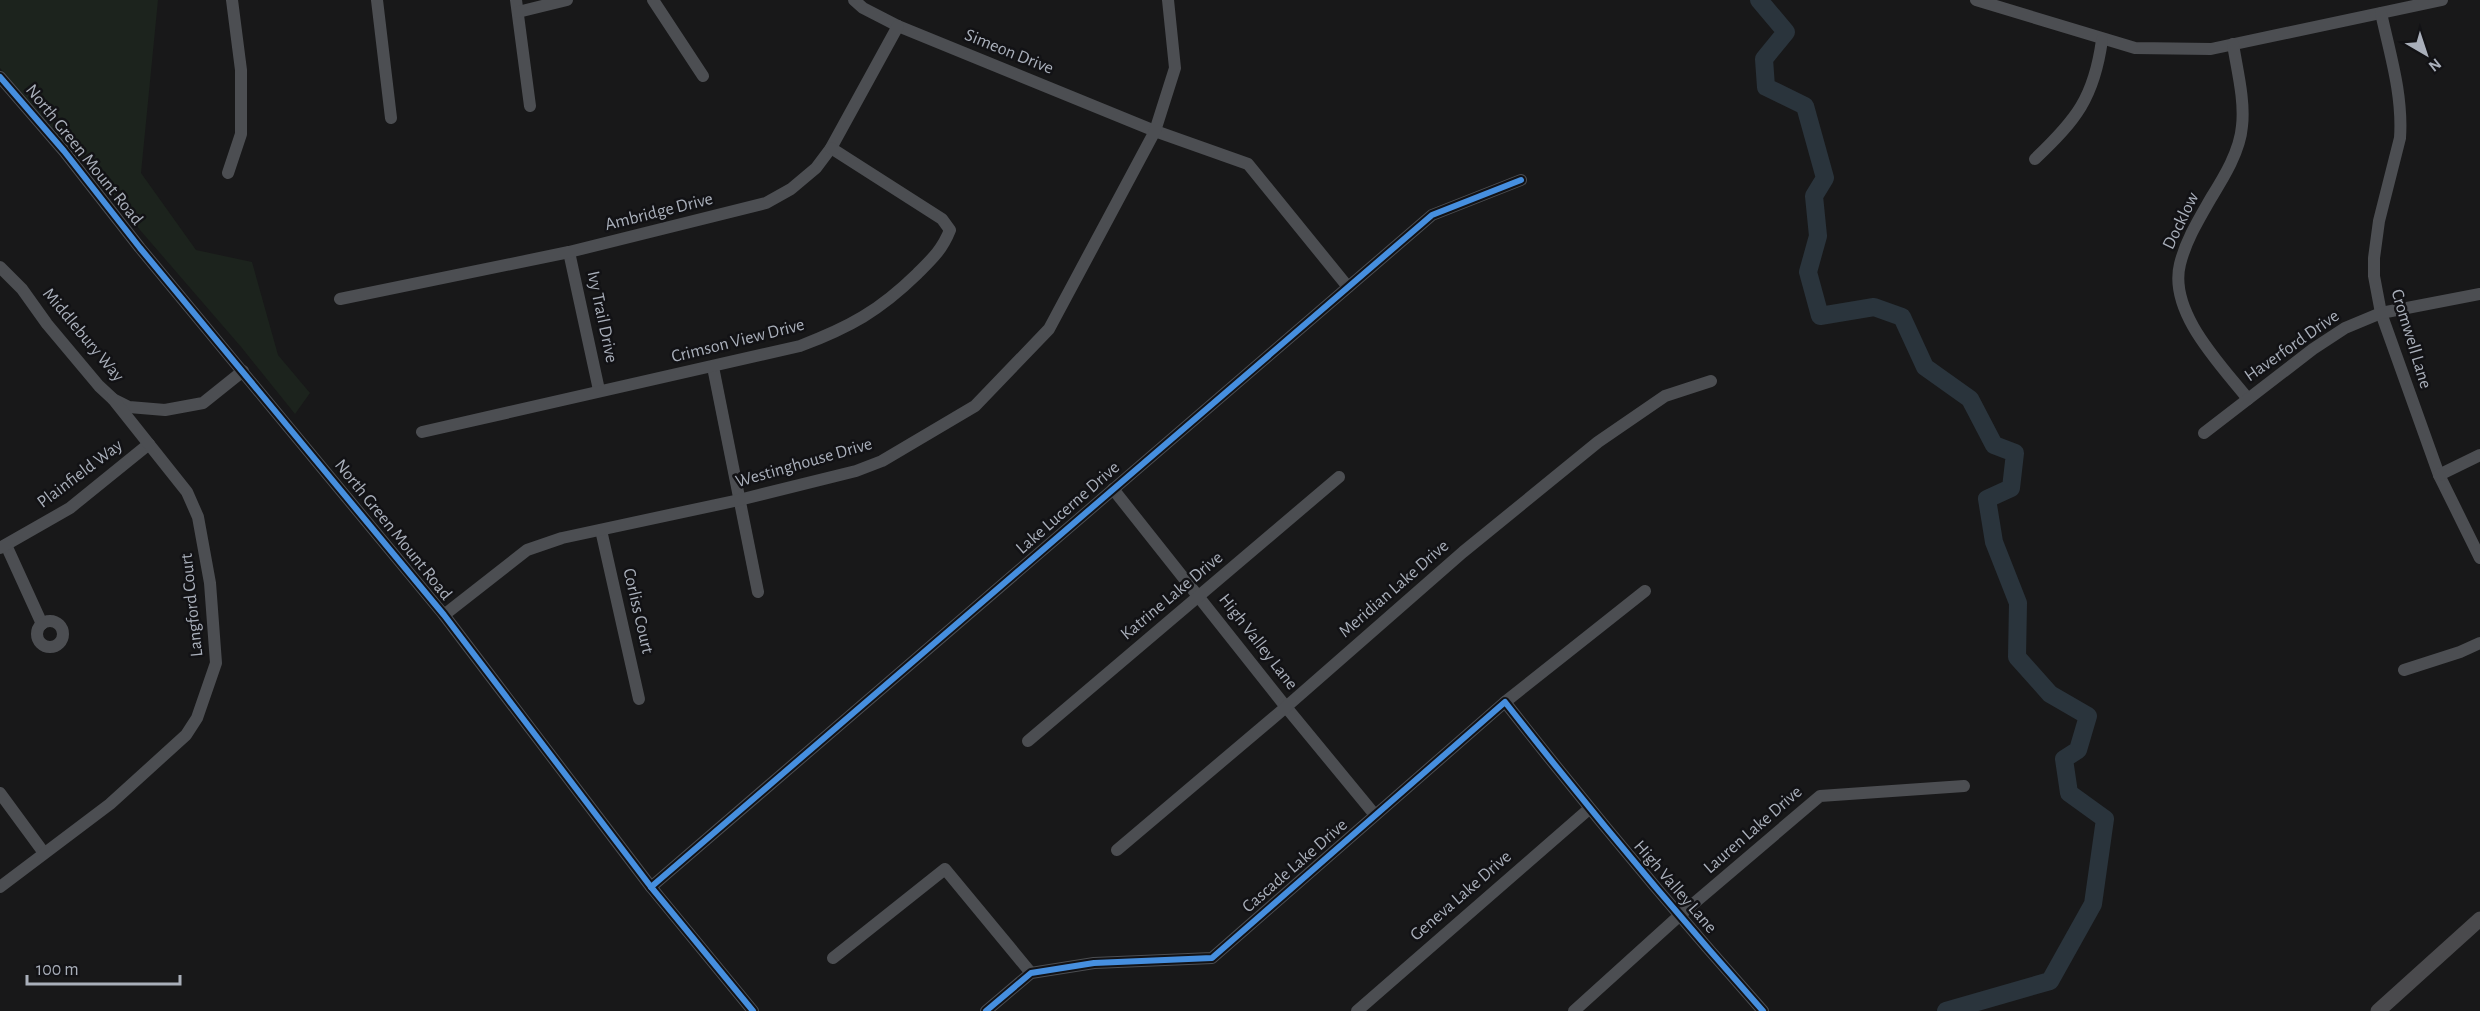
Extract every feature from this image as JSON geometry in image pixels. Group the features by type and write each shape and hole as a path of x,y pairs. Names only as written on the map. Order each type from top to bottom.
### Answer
{"main road":[{"path":"2378,1011 2480,919"}],"street":[{"path":"228,173 241,134 241,70 232,0"},
{"path":"377,0 391,118"},
{"path":"530,106 517,6 567,0"},
{"path":"653,0 703,76"},
{"name":"Simeon Drive","path":"854,0 863,8 898,26 1155,131 1248,164 1348,287"},
{"name":"Westinghouse Drive","path":"444,615 527,550 562,538 739,500 856,471 882,461 975,406 1049,329 1155,131 1175,68 1168,0"},
{"path":"1976,0 2102,40 2135,48 2211,50 2442,0"},
{"name":"Cromwell Lane","path":"2381,13 2395,74 2401,126 2379,221 2374,276 2381,313 2439,475 2480,558"},
{"name":"Ambridge Drive","path":"339,299 569,252 766,203 808,177 831,148 898,26"},
{"path":"2035,159 2064,132 2084,105 2098,69 2102,40"},
{"name":"Docklow","path":"2233,44 2242,126 2237,147 2221,182 2191,233 2179,266 2179,289 2185,311 2205,345 2248,399"},
{"name":"North Green Mount Road","path":"0,77 64,151 140,248 444,615 651,887 753,1011"},
{"name":"Crimson View Drive","path":"422,432 599,390 712,368 800,346 842,330 867,316 898,293 943,247 950,230 942,219 831,148"},
{"name":"Lake Lucerne Drive","path":"651,887 1432,215 1521,180"},
{"name":"Ivy Trail Drive","path":"569,252 599,390"},
{"name":"Middlebury Way","path":"0,267 22,289 47,324 112,399 129,407 165,410 181,409 203,403 243,371"},
{"name":"Haverford Drive","path":"2204,433 2313,349 2345,328 2381,313 2480,294"},
{"path":"712,368 758,592"},
{"name":"Meridian Lake Drive","path":"1117,850 1286,707 1463,552 1598,442 1665,396 1711,381"},
{"name":"Langford Court","path":"0,887 110,804 186,735 197,718 216,663 210,583 198,517 188,492 112,399"},
{"name":"Plainfield Way","path":"3,547 70,508 149,444"},
{"path":"2439,475 2480,455"},
{"name":"Katrine Lake Drive","path":"1028,741 1339,477"},
{"name":"High Valley Lane","path":"1113,489 1375,815"},
{"name":"Corliss Court","path":"601,530 639,699"},
{"path":"3,547 42,624"},
{"name":"Cascade Lake Drive","path":"1031,973 1094,963 1212,958 1505,702 1646,591"},
{"path":"2404,670 2480,643"},
{"name":"High Valley Lane","path":"1505,702 1566,780 1679,916 1763,1011"},
{"name":"Lauren Lake Drive","path":"1574,1011 1679,916 1820,796 1964,786"},
{"path":"0,793 44,853"},
{"name":"Geneva Lake Drive","path":"1357,1011 1589,808"},
{"path":"833,958 945,870 1031,973 986,1011"}],"shaded area":[{"path":"0,0 158,0 141,173 196,250 252,262 278,355 310,393 295,414 242,348 0,68"}],"waterway":[{"path":"1759,0 1786,32 1764,59 1766,87 1805,106 1825,178 1814,196 1818,236 1808,272 1820,316 1874,307 1902,317 1925,367 1970,399 1994,445 2015,453 2011,488 1987,499 1994,542 2018,603 2017,657 2050,694 2088,716 2078,750 2064,759 2069,793 2105,819 2093,904 2050,981 1946,1011"}],"cycle path":[{"path":"0,77 64,151 140,248 444,615 651,887 753,1011"},
{"path":"651,887 1432,215 1521,180"},
{"path":"986,1011 1031,973 1094,963 1212,958 1505,702 1632,859 1763,1011"}]}
